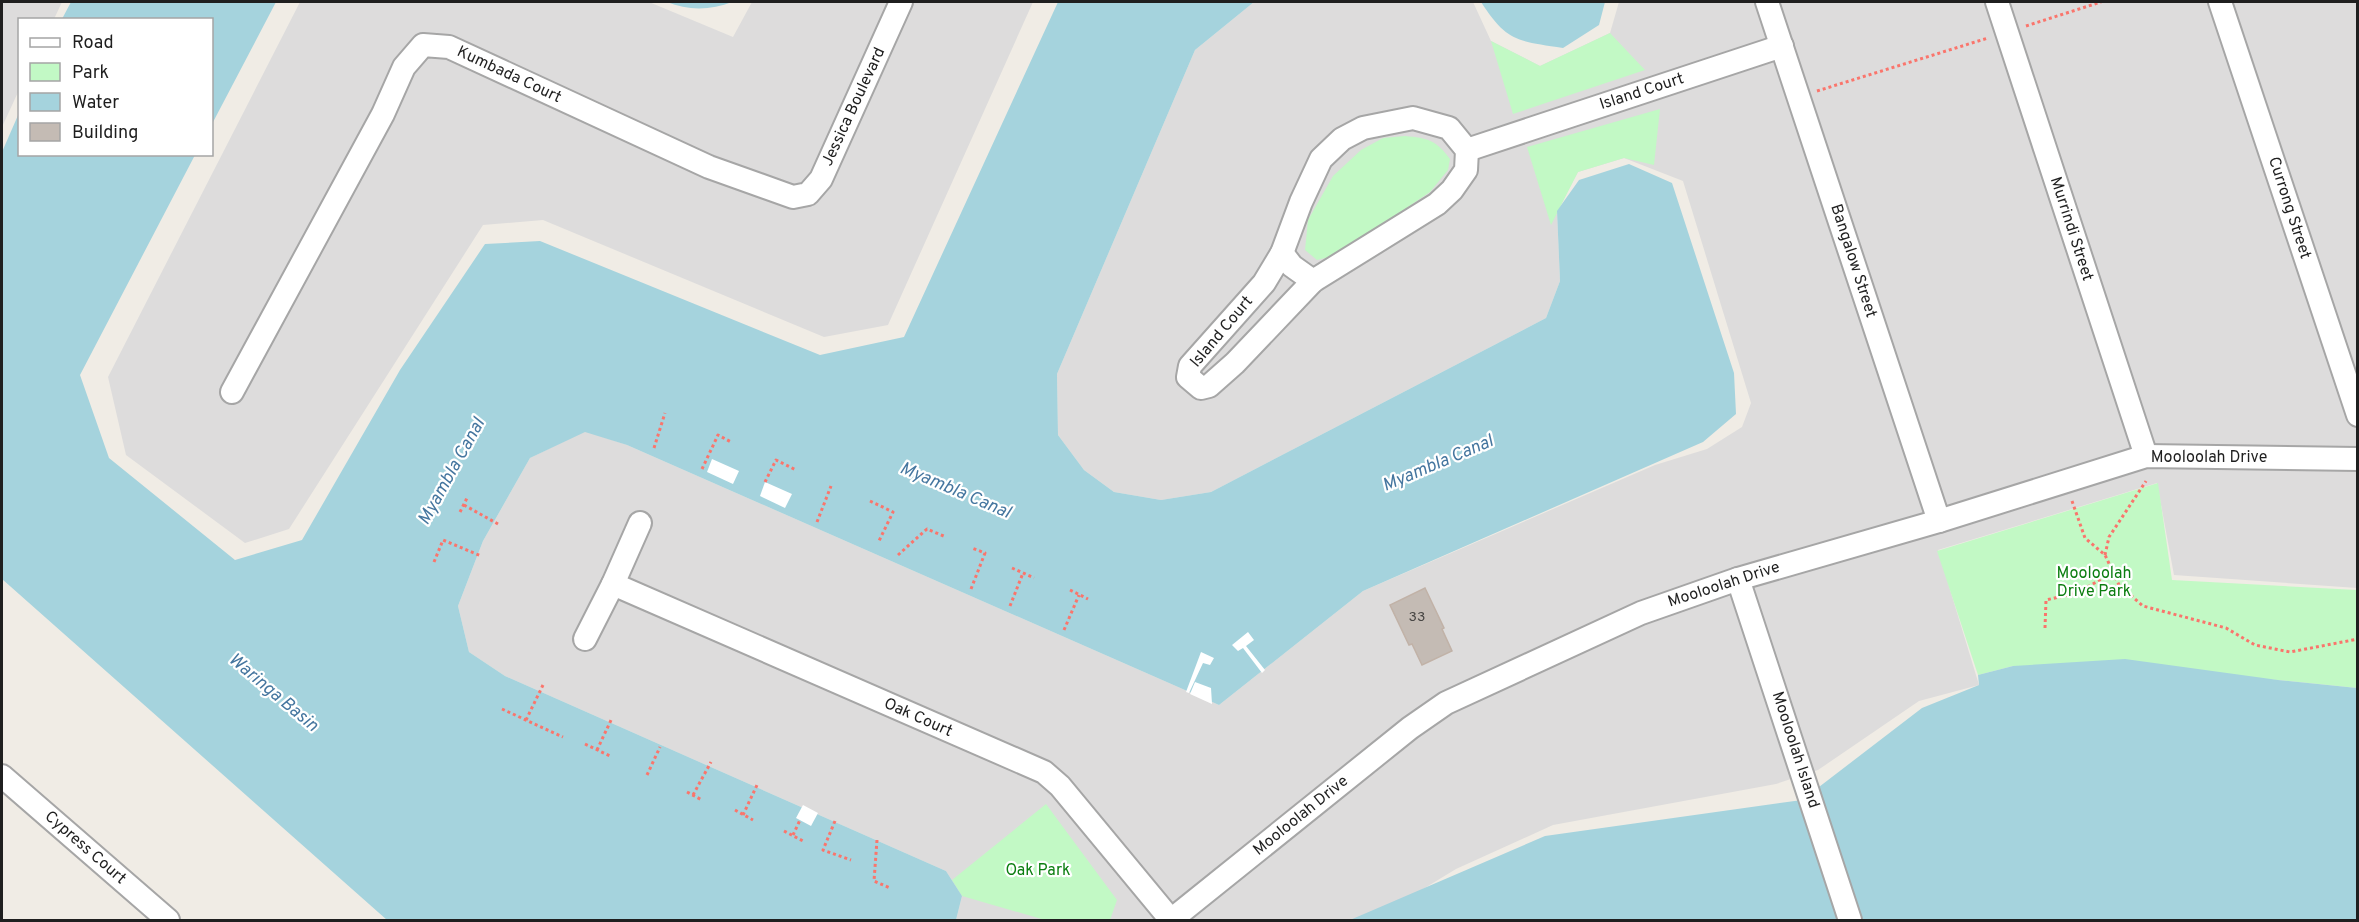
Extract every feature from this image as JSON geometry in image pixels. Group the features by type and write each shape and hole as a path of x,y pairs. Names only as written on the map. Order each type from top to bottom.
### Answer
{"street":[{"name":"Jessica Boulevard","path":"793,197 808,194 821,179 901,2"},
{"name":"Bangalow Street","path":"1767,2 1939,521"},
{"name":"Murrindi Street","path":"1997,2 2146,456"},
{"name":"Currong Street","path":"2220,2 2358,415"},
{"name":"Kumbada Court","path":"232,392 383,114 404,67 423,45 449,47 710,167 793,197"},
{"name":"Island Court","path":"1467,150 1782,46"},
{"name":"Island Court","path":"1413,118 1449,128 1467,150 1466,170 1452,190 1437,204 1313,281 1235,363 1209,386 1201,388 1188,376 1190,366 1264,283 1282,253 1301,202 1321,159 1342,139 1363,128 1413,118"},
{"path":"1282,253 1292,266 1313,281"},
{"name":"Mooloolah Drive","path":"1171,921 1410,728 1446,703 1621,621 1738,579 1939,521 2146,456 2358,459"},
{"path":"585,639 640,523"},
{"name":"Mooloolah Island","path":"1738,579 1850,921"},
{"name":"Oak Court","path":"613,584 1044,772 1060,786 1171,921"},
{"name":"Cypress Court","path":"2,776 168,921"}],"path":[{"path":"1799,98 2101,2"},
{"path":"654,448 665,413"},
{"path":"702,470 717,435 731,442"},
{"path":"765,482 776,460 796,470"},
{"path":"2105,555 2109,537 2146,481"},
{"path":"2062,482 2080,520 2085,538 2105,555 2119,585 2143,606 2226,628 2255,645 2290,652 2358,639"},
{"path":"817,522 831,486"},
{"path":"460,512 468,496"},
{"path":"870,501 893,512 878,543"},
{"path":"464,505 498,524"},
{"path":"898,555 927,529 946,537"},
{"path":"434,562 443,540 481,556"},
{"path":"971,589 985,553 972,548"},
{"path":"1012,568 1034,578"},
{"path":"1010,606 1023,573"},
{"path":"2044,628 2046,600 2078,593 2112,573"},
{"path":"1070,590 1088,599"},
{"path":"1064,630 1079,595"},
{"path":"525,720 543,685"},
{"path":"502,709 563,737"},
{"path":"597,750 612,718"},
{"path":"585,744 610,756"},
{"path":"647,775 660,747"},
{"path":"693,795 711,762"},
{"path":"743,815 757,785"},
{"path":"687,792 702,800"},
{"path":"735,810 753,820"},
{"path":"793,836 800,820"},
{"path":"835,821 823,850 851,860"},
{"path":"784,831 803,841"},
{"path":"877,840 874,881 890,888"}],"shaded area":[{"path":"2,2 62,2 54,18 18,18 18,92 2,127"},
{"path":"300,2 649,2 733,37 752,2 1033,2 888,325 824,337 543,220 483,225 289,529 245,543 126,455 108,377"},
{"path":"1254,2 1473,2 1491,41 1540,66 1610,33 1619,2 2357,2 2357,588 2174,575 2157,483 1938,550 1979,685 1919,701 1818,770 1776,784 1553,825 1456,869 1372,920 956,920 962,896 946,871 505,676 469,652 458,606 483,541 530,458 585,431 627,445 1219,705 1363,591 1655,465 1707,449 1742,427 1751,403 1683,181 1624,158 1578,172 1557,211 1560,281 1546,318 1211,492 1161,500 1114,492 1084,470 1058,435 1057,374 1195,50"}],"green space":[{"path":"1610,33 1645,70 1513,114 1491,41 1540,66"},
{"path":"1660,109 1654,165 1624,158 1578,172 1551,225 1527,147"},
{"path":"1405,136 1426,139 1436,144 1450,159 1448,170 1430,192 1337,255 1317,260 1305,250 1308,220 1333,176 1361,150 1383,138"},
{"name":"Mooloolah Drive Park","path":"2158,483 2172,580 2357,590 2357,688 2278,680 2013,666 1978,675 1937,551"},
{"name":"Oak Park","path":"1046,804 1117,900 1110,920 1045,920 962,896 952,880"}],"water":[{"path":"71,2 276,2 213,122 213,18 63,18"},
{"path":"667,2 732,2 716,7 700,8 683,7"},
{"path":"1058,2 1254,2 1195,50 1057,374 1058,435 1084,470 1114,492 1161,500 1211,492 1546,318 1560,281 1557,211 1579,180 1629,164 1672,183 1734,373 1736,414 1703,442 1363,591 1219,705 627,445 585,432 530,458 483,541 458,606 469,652 505,676 946,871 962,896 956,920 387,920 2,579 2,152 18,115 18,156 194,156 80,375 109,458 235,560 302,540 400,370 485,244 540,241 820,355 904,337"},
{"path":"1481,2 1605,2 1599,25 1563,48 1514,37 1498,25"},
{"path":"2125,659 2278,680 2357,688 2357,920 1350,920 1545,836 1802,800 1922,708 1979,685 1978,675 2013,666"}],"pier":[{"path":"712,459 739,471 733,484 707,472"},
{"path":"765,482 792,494 785,508 760,496"},
{"path":"1248,632 1254,640 1246,646 1265,670 1262,673 1243,648 1238,651 1232,645"},
{"path":"1201,652 1214,658 1210,665 1203,663 1189,693 1186,692"},
{"path":"1195,682 1211,688 1212,704 1190,694"},
{"path":"803,805 818,813 811,826 796,818"}],"building":[{"path":"1425,588 1452,651 1422,665 1412,644 1409,645 1390,605"}],"water label":[{"name":"Myambla Canal","path":"1438,464"},
{"name":"Myambla Canal","path":"452,472"},
{"name":"Myambla Canal","path":"955,491"},
{"name":"Waringa Basin","path":"273,693"}]}
